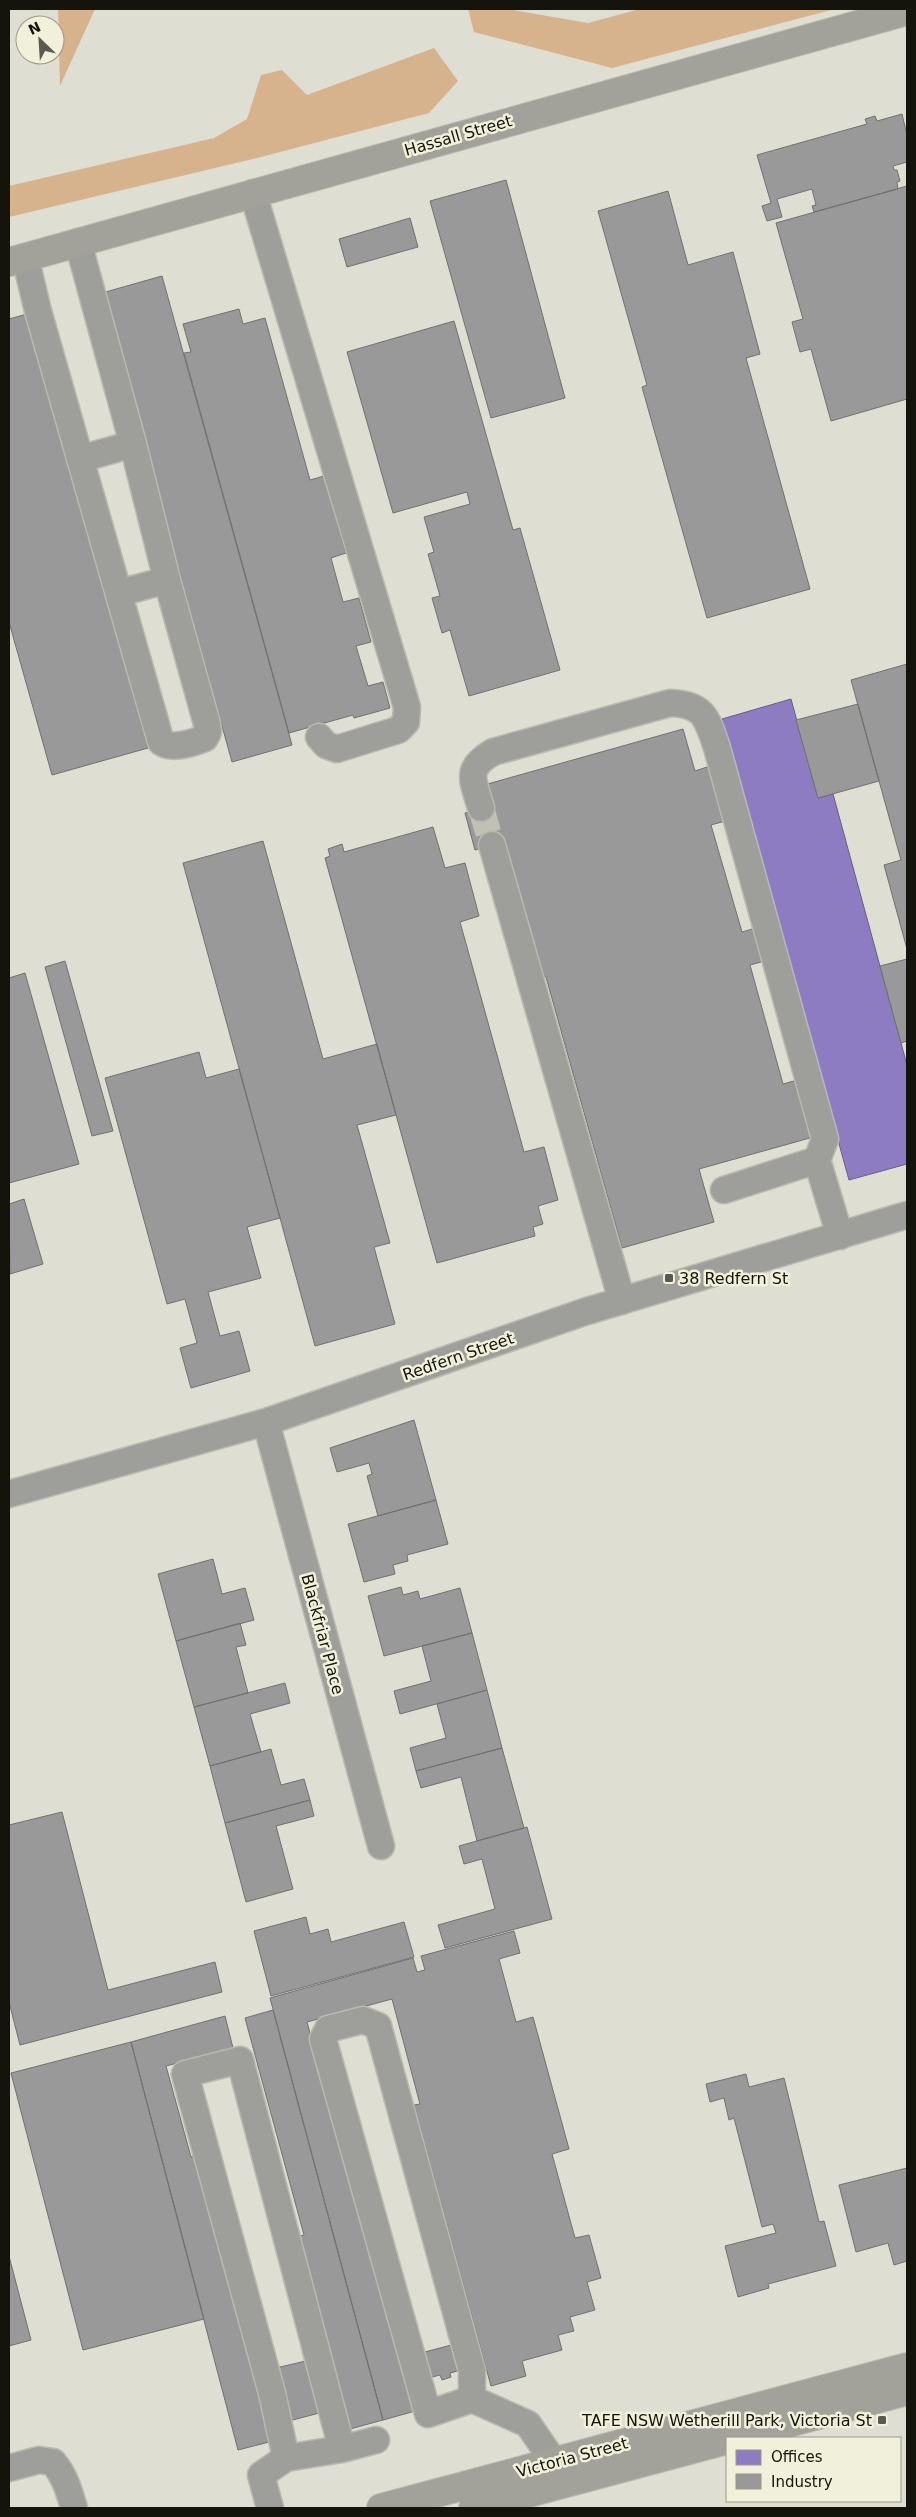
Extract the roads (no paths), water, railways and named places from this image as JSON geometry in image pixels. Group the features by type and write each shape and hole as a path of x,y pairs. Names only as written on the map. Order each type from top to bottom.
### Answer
{"main road":[{"name":"Hassall Street","path":"17,259 907,11"},
{"name":"Victoria Street","path":"381,2508 907,2367"},
{"path":"737,2437 907,2391"},
{"name":"Victoria Street","path":"473,2508 726,2440"}],"street":[{"path":"253,193 407,707 406,722 398,730 337,750 326,745 319,736"},
{"path":"17,259 38,311 161,742 166,745 172,745 197,741 205,738 208,732 207,724 78,242"},
{"path":"80,459 133,444"},
{"path":"119,593 167,580"},
{"path":"481,808 472,778 472,771 481,759 493,752 670,703 688,704 701,712 709,724 717,748 825,1139 817,1160 840,1236"},
{"path":"492,845 622,1301"},
{"path":"724,1190 817,1160"},
{"name":"Redfern Street","path":"9,1494 266,1422 622,1301 907,1216"},
{"name":"Blackfriar Place","path":"266,1422 381,1846"},
{"path":"472,2399 472,2371 378,2026 363,2020 328,2029 323,2039 428,2414 472,2399 528,2424 554,2462"},
{"path":"286,2458 272,2393 185,2074 240,2060 342,2449"},
{"path":"270,2508 261,2475 286,2458 342,2449 376,2440"},
{"path":"9,2468 39,2460 53,2462 61,2471 67,2484 74,2508"}],"tunnel":[{"path":"481,808 492,845"}],"place":[{"name":"38 Redfern St","path":"669,1278"},
{"name":"TAFE NSW Wetherill Park, Victoria St","path":"882,2420"}]}
